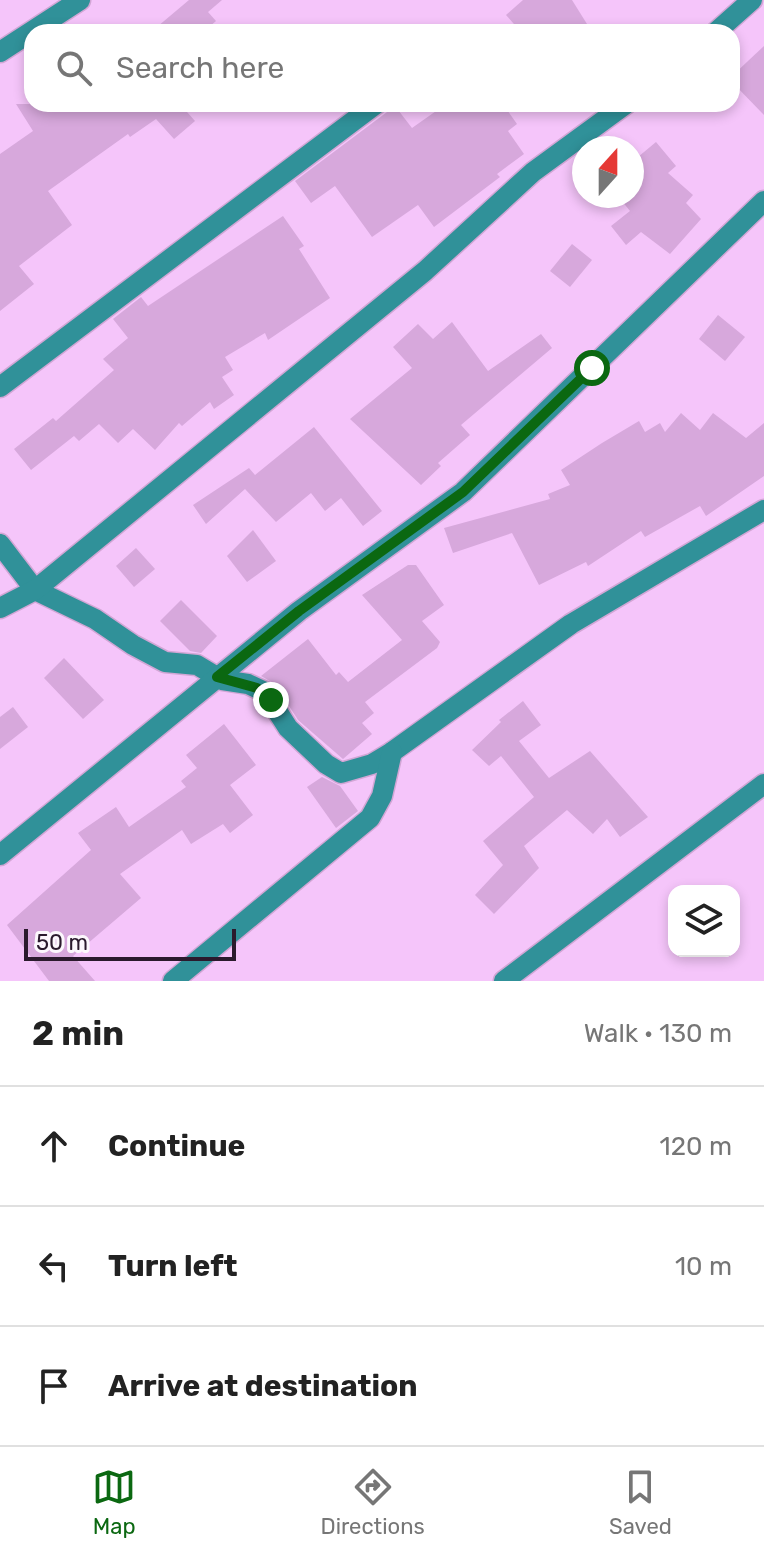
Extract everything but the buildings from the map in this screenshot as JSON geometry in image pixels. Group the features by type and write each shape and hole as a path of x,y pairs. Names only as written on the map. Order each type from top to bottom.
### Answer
{"street":[{"path":"43,24 80,0"},
{"path":"725,24 752,0"},
{"path":"0,52 24,36"},
{"path":"0,387 365,112"},
{"path":"0,608 35,590 425,271 533,172 615,112"},
{"path":"0,855 299,611 463,492 764,201"},
{"path":"0,544 35,590 95,619 165,662 197,665 217,677 265,692 288,728 326,764 341,773 372,764 392,752 571,624 764,510"},
{"path":"173,981 370,818 382,796 392,752"},
{"path":"504,981 541,949 764,784"}],"route":[{"path":"271,700 265,692 248,684 217,677 299,611 463,492 592,368"}]}
